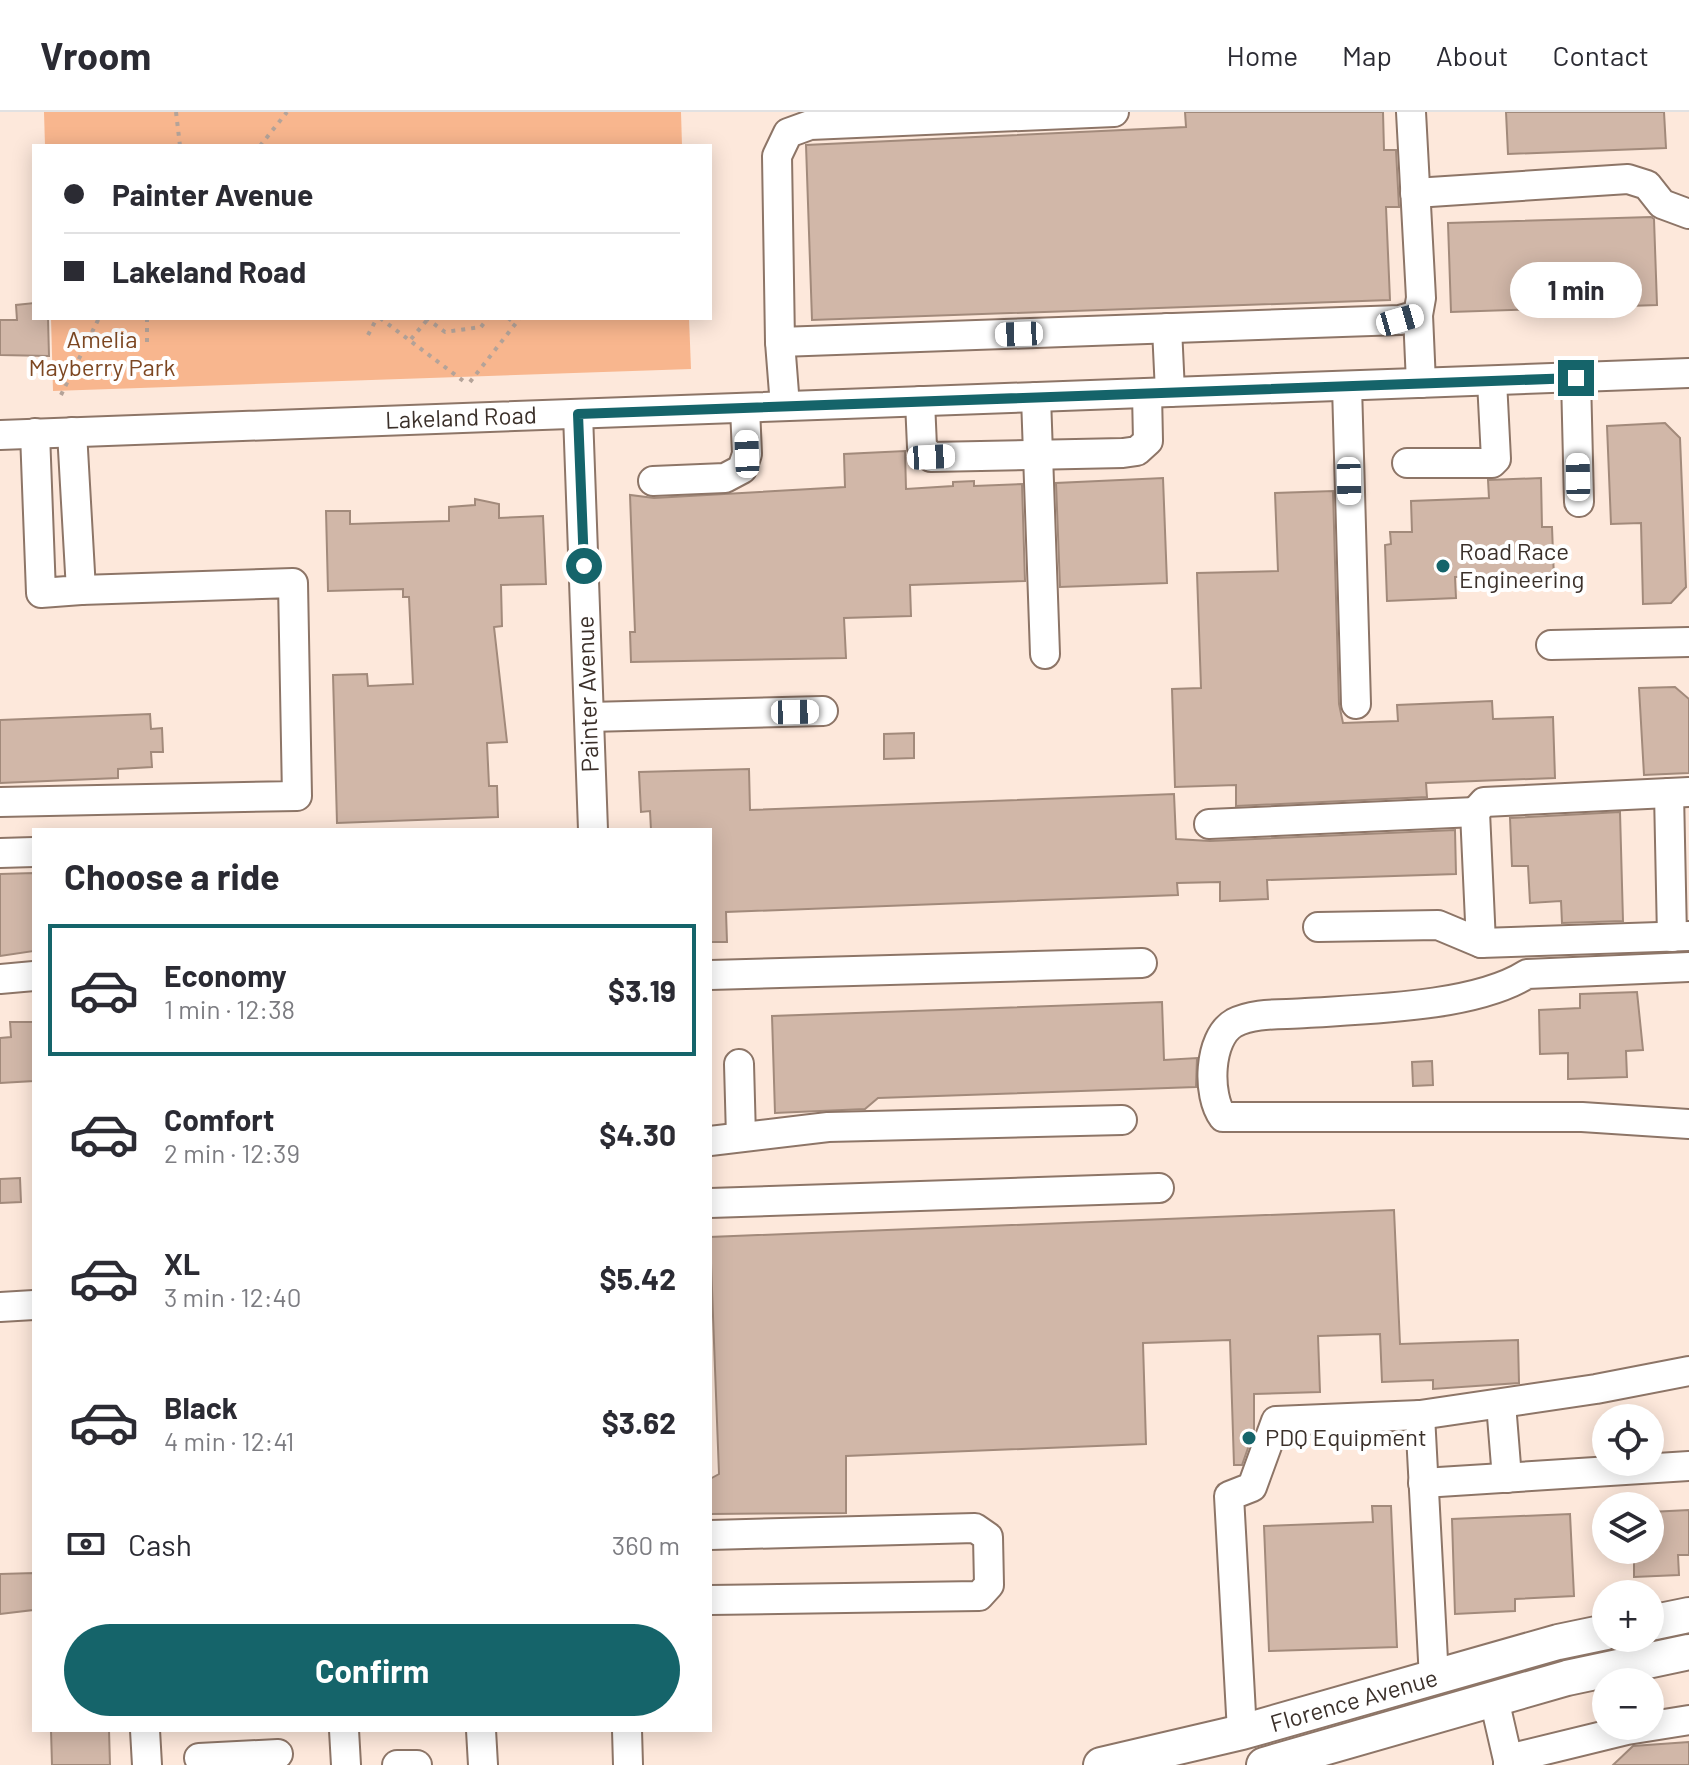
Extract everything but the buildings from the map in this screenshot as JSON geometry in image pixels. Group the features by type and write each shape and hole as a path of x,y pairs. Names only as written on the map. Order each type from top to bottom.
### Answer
{"main road":[{"path":"1664,1620 1689,1615"},
{"name":"Florence Avenue","path":"1101,1765 1242,1732 1592,1635"},
{"name":"Florence Avenue","path":"1264,1765 1306,1759 1567,1678 1689,1652"}],"street":[{"path":"785,406 780,342 777,156 788,133 810,125 1114,112"},
{"path":"1411,112 1421,298 1418,315 1421,383"},
{"path":"1415,193 1628,179 1647,185 1662,204 1689,214"},
{"path":"780,342 1400,320 1418,315"},
{"path":"920,401 922,447 931,457 1035,452 1123,453 1146,446 1158,393 1167,328"},
{"name":"Lakeland Road","path":"0,435 1689,373"},
{"path":"1576,378 1579,502"},
{"path":"1407,463 1492,463 1496,459 1492,381"},
{"path":"1347,386 1356,704"},
{"path":"1036,397 1035,452 1045,654"},
{"path":"653,481 725,478 742,469 747,454 745,408"},
{"name":"Painter Avenue","path":"578,414 593,828"},
{"path":"72,432 81,590"},
{"path":"0,802 297,796 293,583 41,593 35,433"},
{"path":"1551,645 1689,642"},
{"path":"589,717 823,711"},
{"path":"1318,927 1438,925 1481,943 1680,937 1679,793 1484,802 1475,812 1481,943"},
{"path":"1209,824 1475,812"},
{"path":"0,853 32,852"},
{"path":"712,975 1142,963"},
{"path":"1689,967 1527,974 1504,988 1392,1007 1250,1017 1222,1034 1213,1052 1216,1108 1223,1117 1582,1117 1689,1124"},
{"path":"0,979 32,976"},
{"path":"739,1064 741,1137"},
{"path":"712,1141 828,1127 1122,1120"},
{"path":"712,1203 1159,1188"},
{"path":"0,1307 32,1305"},
{"path":"1242,1732 1229,1496 1252,1487 1276,1421 1420,1415 1689,1371"},
{"path":"1501,1404 1507,1478"},
{"path":"1420,1415 1434,1679"},
{"path":"1423,1483 1689,1466"},
{"path":"712,1535 975,1528 988,1537 989,1585 979,1596 712,1600"},
{"path":"1494,1699 1508,1762 1627,1730 1689,1720"},
{"path":"145,1732 147,1765"},
{"path":"344,1732 346,1765"},
{"path":"481,1732 483,1765"},
{"path":"627,1732 628,1765"},
{"path":"199,1758 277,1750"},
{"path":"397,1765 417,1765"}],"path":[{"path":"176,112 180,144"},
{"path":"262,144 287,112"},
{"path":"61,395 98,320"},
{"path":"147,320 147,345"},
{"path":"368,335 378,320"},
{"path":"382,320 468,382 519,320"},
{"path":"411,339 426,320"},
{"path":"428,320 445,332 481,327 486,320"},
{"path":"511,320 516,324"}],"green space":[{"path":"44,112 681,112 682,144 45,144"},
{"name":"Amelia Mayberry Park","path":"51,320 689,320 691,369 53,391"}],"place":[{"name":"Road Race Engineering","path":"1443,566"},
{"name":"PDQ Equipment","path":"1249,1438"}],"route":[{"path":"584,566 578,414 1576,378"}]}
